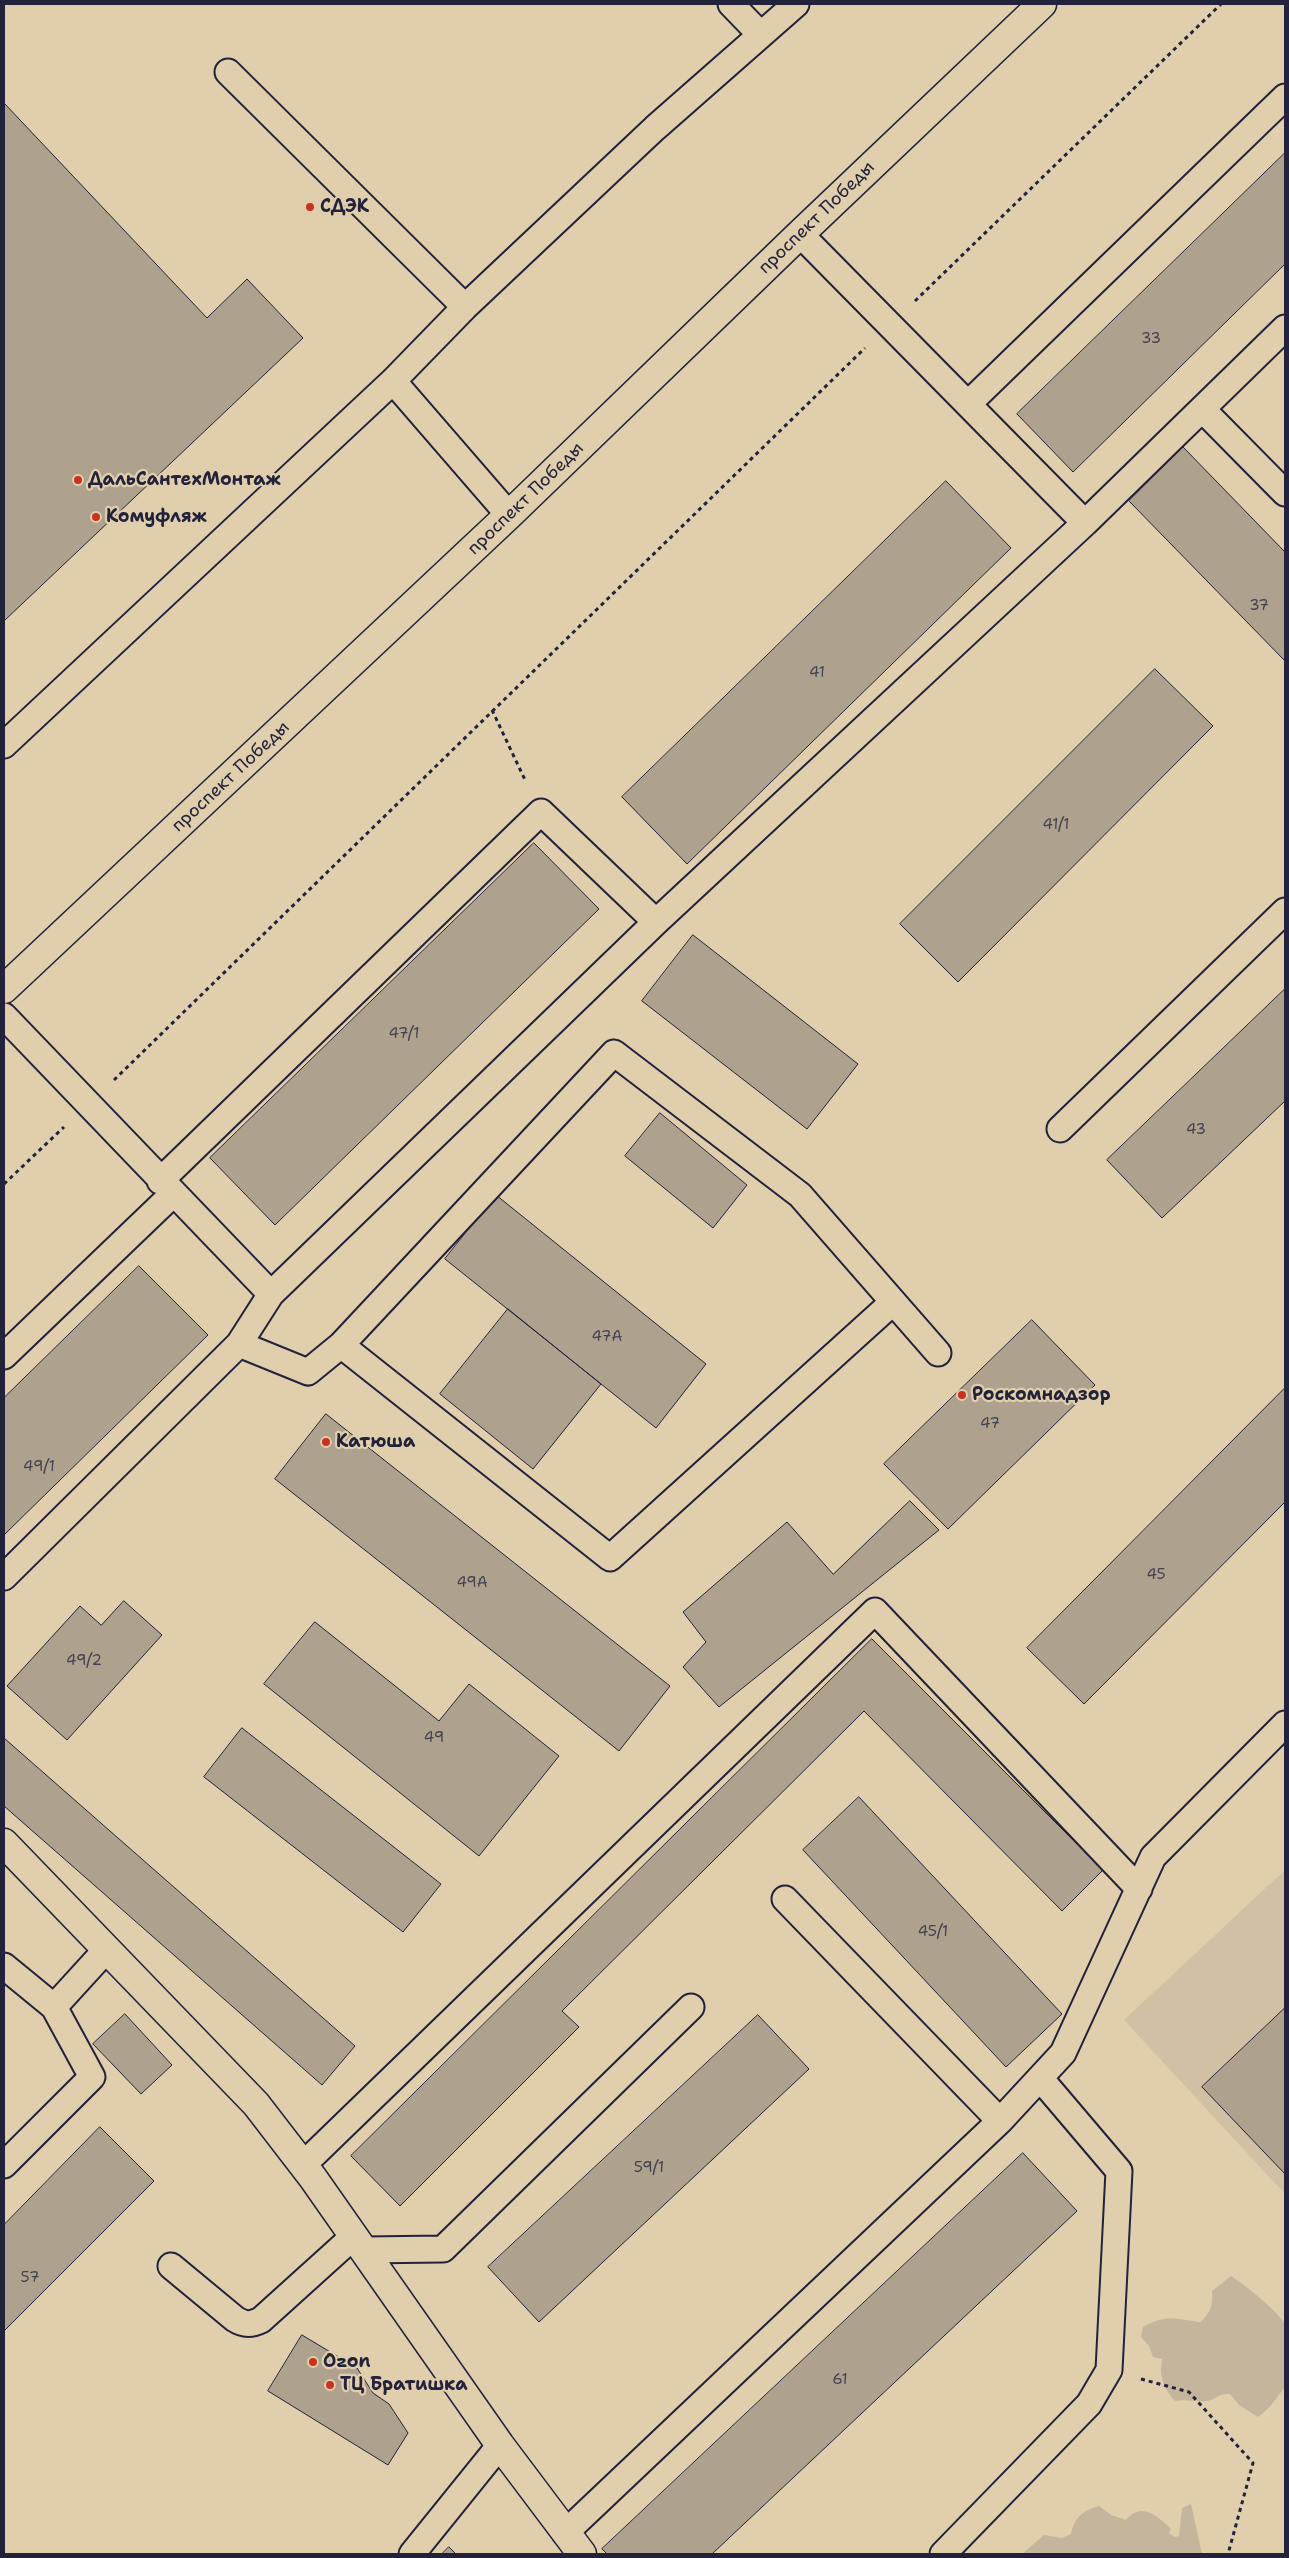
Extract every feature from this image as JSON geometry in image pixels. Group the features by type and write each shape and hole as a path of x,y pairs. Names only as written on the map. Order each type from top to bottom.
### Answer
{"main road":[{"name":"проспект Победы","path":"4,989 509,515 1042,4"},
{"path":"4,1843 106,1950 244,2089 303,2165 500,2445 582,2554"}],"lane":[{"path":"730,4 760,34"},
{"path":"4,745 393,381 465,307 760,34 796,4"},
{"path":"228,72 465,307"},
{"path":"968,404 1285,97"},
{"path":"800,234 1085,523"},
{"path":"4,1577 239,1344 271,1294 656,922 1085,523 1285,328"},
{"path":"393,381 509,515"},
{"path":"1202,409 1285,493"},
{"path":"4,1356 166,1188 540,812 656,922"},
{"path":"1060,1129 1285,911"},
{"path":"4,1016 90,1103 166,1188 271,1294"},
{"path":"239,1344 308,1372 341,1345 614,1054 800,1195 892,1303 938,1353"},
{"path":"341,1345 610,1558 892,1303"},
{"path":"303,2165 875,1611 1139,1889"},
{"path":"565,2533 1000,2121 1063,2054 1153,1857 1285,1724"},
{"path":"786,1900 1000,2121"},
{"path":"54,2007 106,1950"},
{"path":"4,1966 54,2007 92,2077 4,2164"},
{"path":"171,2266 235,2319 242,2323 253,2324 261,2320 359,2243 443,2249 691,2007"},
{"path":"943,2554 1089,2404 1109,2370 1119,2172 1040,2078"},
{"path":"412,2554 500,2445"}],"path":[{"path":"4,1184 90,1103 492,710 1221,4"},
{"path":"492,710 540,812"},
{"path":"1109,2370 1189,2392 1252,2463 1228,2554"}],"shaded area":[{"path":"1285,1870 1285,2194 1124,2020"},
{"path":"1231,2276 1269,2306 1282,2320 1286,2330 1285,2387 1263,2414 1258,2417 1239,2405 1230,2394 1207,2401 1175,2401 1163,2382 1161,2371 1162,2359 1153,2357 1149,2346 1141,2337 1143,2327 1158,2320 1171,2318 1200,2322 1207,2315 1210,2308 1212,2291"},
{"path":"1191,2504 1202,2554 1022,2554 1044,2535 1062,2538 1071,2534 1080,2515 1099,2506 1111,2515 1126,2520 1132,2514 1144,2511 1149,2512 1171,2529 1169,2533 1175,2537 1179,2536 1182,2508"}],"building":[{"name":"ДальСантехМонтаж","path":"4,103 207,318 247,279 303,338 4,621"},
{"path":"1285,153 1285,264 1073,472 1017,414"},
{"path":"1183,447 1285,552 1285,661 1129,501"},
{"path":"946,481 1011,548 687,864 622,797"},
{"path":"1155,669 1213,726 958,982 900,924"},
{"path":"534,843 599,909 275,1225 210,1158"},
{"path":"693,935 858,1064 807,1129 642,1001"},
{"path":"1285,989 1285,1101 1162,1218 1107,1160"},
{"path":"660,1113 747,1185 713,1228 625,1156"},
{"path":"496,1195 706,1364 656,1428 445,1259"},
{"path":"139,1266 208,1335 4,1535 4,1398"},
{"path":"508,1309 601,1384 533,1469 440,1394"},
{"path":"1032,1320 1095,1385 948,1529 884,1464"},
{"path":"1285,1388 1285,1502 1084,1704 1027,1648"},
{"path":"326,1414 670,1686 619,1751 275,1479"},
{"path":"910,1501 939,1530 719,1707 683,1667 706,1642 683,1612 787,1522 833,1574"},
{"path":"124,1601 162,1635 67,1740 7,1686 80,1606 101,1625"},
{"path":"315,1622 439,1721 469,1684 559,1756 479,1856 264,1684"},
{"path":"872,1639 1103,1870 1062,1911 864,1711 562,2011 579,2027 400,2206 351,2156"},
{"path":"242,1728 441,1884 403,1932 204,1777"},
{"path":"4,1738 355,2046 322,2085 4,1806"},
{"path":"859,1797 1062,2014 1006,2067 803,1850"},
{"path":"1285,2008 1285,2174 1202,2087"},
{"path":"125,2014 172,2065 141,2094 93,2044"},
{"path":"758,2015 809,2069 539,2322 488,2267"},
{"path":"100,2127 154,2181 4,2331 4,2225"},
{"path":"1023,2153 1077,2211 712,2554 607,2554 602,2549"},
{"path":"302,2335 357,2368 373,2393 389,2404 408,2433 388,2465 268,2391"},
{"path":"449,2547 456,2554 442,2554"}],"place":[{"name":"СДЭК","path":"310,207"},
{"name":"ДальСантехМонтаж","path":"78,480"},
{"name":"Комуфляж","path":"96,517"},
{"name":"Роскомнадзор","path":"962,1395"},
{"name":"Катюша","path":"326,1442"},
{"name":"Ozon","path":"313,2362"},
{"name":"ТЦ Братишка","path":"330,2385"}]}
